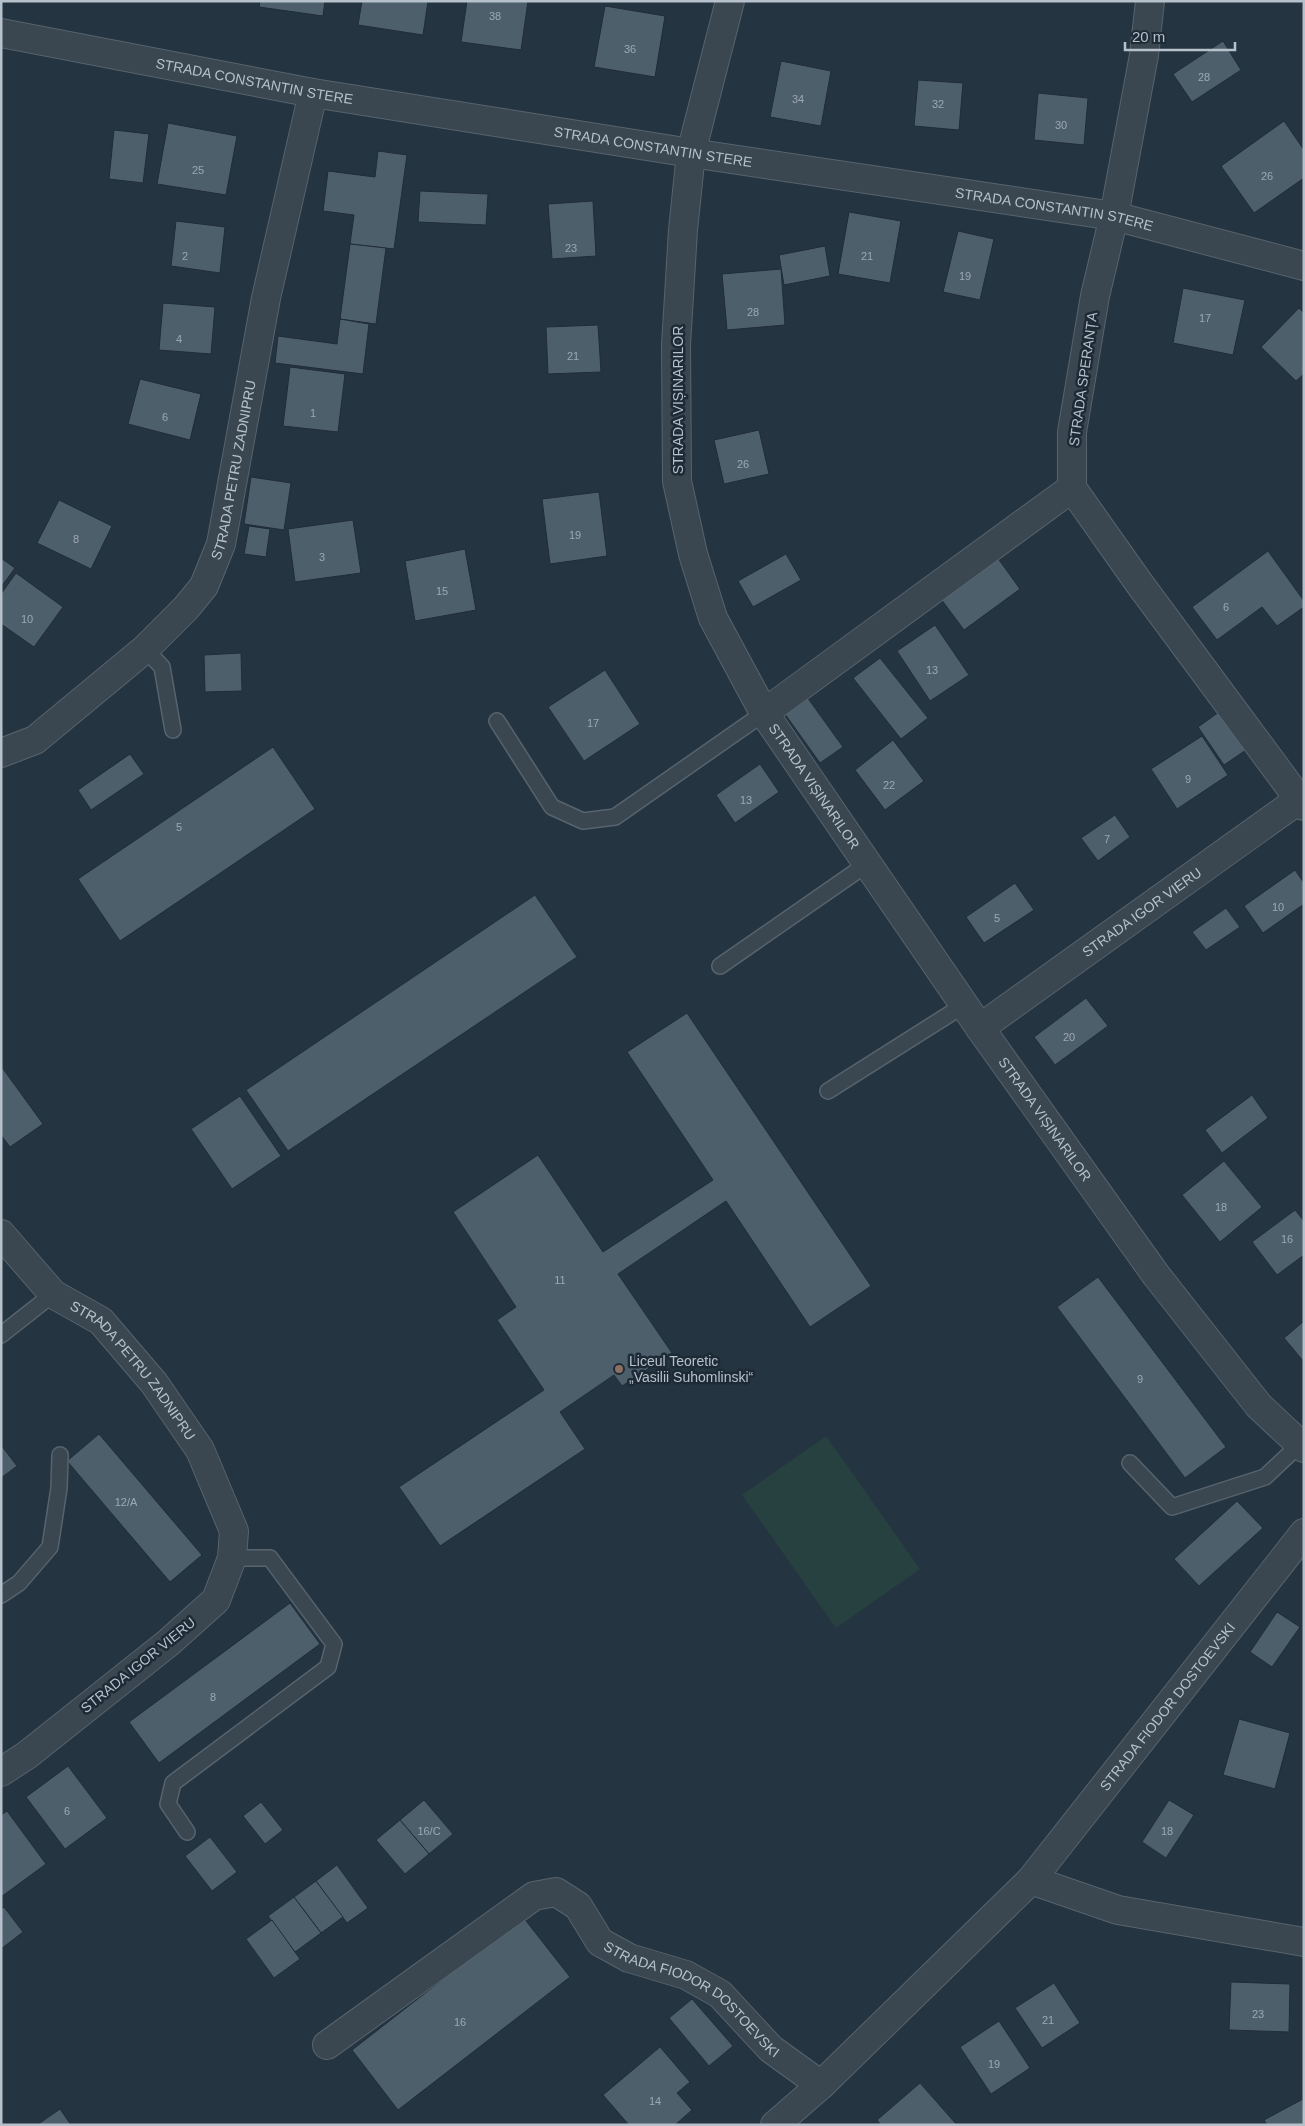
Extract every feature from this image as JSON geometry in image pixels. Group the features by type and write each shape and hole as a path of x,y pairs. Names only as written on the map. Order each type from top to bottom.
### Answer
{"street":[{"name":"STRADA VIȘINARILOR","path":"730,1 691,153 676,345 677,481 693,554 713,618 764,714 980,1028 1156,1275 1259,1406 1302,1446"},
{"name":"STRADA SPERANȚA","path":"1072,488 1074,422 1095,296 1114,216 1144,55 1150,1"},
{"name":"STRADA CONSTANTIN STERE","path":"1,33 313,93 691,153 1114,216 1304,266"},
{"name":"STRADA PETRU ZADNIPRU","path":"1,753 34,740 145,649 186,608 204,586 221,544 266,298 313,93"},
{"path":"764,714 1072,488 1139,583 1302,800"},
{"name":"STRADA IGOR VIERU","path":"980,1028 1302,800"},
{"name":"STRADA PETRU ZADNIPRU","path":"1,1234 53,1294 101,1321 154,1383 200,1450 234,1531"},
{"name":"STRADA IGOR VIERU","path":"1,1772 27,1755 161,1649 216,1600 232,1558 234,1531"},
{"name":"STRADA FIODOR DOSTOEVSKI","path":"775,2125 821,2085 1030,1880 1304,1533"},
{"path":"1030,1880 1118,1910 1304,1942"},
{"name":"STRADA FIODOR DOSTOEVSKI","path":"327,2045 534,1896 556,1892 578,1906 600,1942 629,1958 686,1975 720,1994 771,2049 821,2085"}],"lane":[{"path":"145,649 162,667 173,730"},
{"path":"497,721 552,807 583,821 615,817 764,714"},
{"path":"720,966 867,864"},
{"path":"828,1090 964,1004"},
{"path":"1,1335 53,1294"},
{"path":"1130,1463 1172,1508 1265,1477 1302,1446"},
{"path":"1,1595 19,1583 50,1547 59,1488 60,1455"},
{"path":"187,1832 168,1804 172,1783 328,1667 334,1644 270,1558 232,1558"}],"green space":[{"path":"826,1436 920,1569 836,1628 742,1495"}],"building":[{"path":"260,1 325,1 323,16 259,7"},
{"path":"362,1 428,1 423,35 358,25"},
{"path":"467,1 528,1 521,50 461,42"},
{"path":"605,6 665,16 655,77 594,67"},
{"path":"1223,41 1241,70 1192,102 1173,74"},
{"path":"781,61 831,71 821,126 770,117"},
{"path":"918,80 963,83 959,130 914,126"},
{"path":"1038,93 1088,98 1084,145 1034,140"},
{"path":"1284,121 1304,150 1304,178 1254,213 1221,166"},
{"path":"168,123 237,136 226,195 157,184"},
{"path":"114,130 149,134 143,183 109,179"},
{"path":"378,151 407,155 394,249 350,244 354,215 323,211 328,171 375,177"},
{"path":"420,191 488,194 486,225 418,222"},
{"path":"593,201 596,256 552,259 548,204"},
{"path":"849,212 901,221 890,283 838,274"},
{"path":"176,221 225,227 220,273 171,266"},
{"path":"958,231 994,239 980,300 943,292"},
{"path":"350,244 386,248 376,324 340,319"},
{"path":"825,246 830,276 784,285 779,255"},
{"path":"781,269 785,325 727,330 722,274"},
{"path":"1183,288 1245,300 1233,355 1173,343"},
{"path":"163,303 215,307 211,354 159,350"},
{"path":"1299,308 1304,313 1304,374 1296,381 1261,347"},
{"path":"340,319 369,324 363,374 275,363 278,336 337,344"},
{"path":"598,325 601,372 548,374 546,327"},
{"path":"290,367 345,374 338,432 283,426"},
{"path":"140,379 201,394 190,440 128,424"},
{"path":"759,430 769,474 724,484 714,440"},
{"path":"251,477 291,483 284,530 244,524"},
{"path":"599,492 607,556 550,564 542,499"},
{"path":"59,500 112,526 91,569 37,543"},
{"path":"353,520 361,573 295,582 288,529"},
{"path":"249,526 270,529 266,557 244,554"},
{"path":"465,549 476,610 415,621 405,561"},
{"path":"1268,551 1304,601 1304,607 1277,626 1262,607 1217,640 1192,607"},
{"path":"786,554 801,580 753,607 738,581"},
{"path":"997,557 1020,589 964,630 941,599"},
{"path":"1,558 15,568 1,587"},
{"path":"16,573 63,607 34,647 1,624 1,594"},
{"path":"935,625 969,675 930,701 897,651"},
{"path":"241,653 242,691 205,692 204,655"},
{"path":"880,658 928,718 901,739 853,678"},
{"path":"605,670 640,724 584,761 548,707"},
{"path":"807,697 843,747 820,763 785,714"},
{"path":"1219,712 1246,750 1224,765 1198,727"},
{"path":"1202,736 1228,775 1177,809 1151,769"},
{"path":"893,740 924,781 885,810 855,770"},
{"path":"273,747 315,809 120,941 78,879"},
{"path":"130,754 144,774 91,810 78,790"},
{"path":"760,764 779,792 735,823 716,795"},
{"path":"1115,815 1130,837 1098,861 1081,838"},
{"path":"1295,870 1304,883 1304,904 1263,933 1244,906"},
{"path":"1015,883 1034,910 984,943 966,917"},
{"path":"535,895 577,957 288,1151 246,1090"},
{"path":"1226,908 1240,927 1206,950 1192,932"},
{"path":"1086,998 1108,1026 1055,1065 1034,1037"},
{"path":"687,1013 871,1286 810,1327 726,1201 618,1274 672,1353 622,1386 614,1375 560,1412 585,1449 440,1546 399,1487 544,1390 497,1320 516,1307 453,1212 538,1155 603,1252 713,1180 627,1052"},
{"path":"1,1066 43,1124 10,1147 1,1135"},
{"path":"1252,1095 1268,1118 1222,1153 1205,1130"},
{"path":"240,1096 281,1156 232,1189 191,1129"},
{"path":"1224,1161 1262,1207 1220,1242 1182,1195"},
{"path":"1295,1210 1304,1221 1304,1255 1277,1275 1252,1242"},
{"path":"1098,1277 1226,1447 1185,1478 1057,1307"},
{"path":"1304,1321 1304,1362 1284,1338"},
{"path":"99,1434 202,1555 170,1582 67,1461"},
{"path":"1,1445 17,1466 1,1478"},
{"path":"1237,1501 1263,1528 1199,1586 1174,1559"},
{"path":"290,1603 320,1644 159,1763 129,1722"},
{"path":"1277,1612 1300,1627 1272,1667 1250,1652"},
{"path":"1239,1719 1290,1733 1275,1789 1223,1775"},
{"path":"68,1766 107,1818 65,1849 26,1797"},
{"path":"424,1800 453,1834 429,1854 400,1820"},
{"path":"1169,1800 1194,1815 1166,1858 1142,1842"},
{"path":"261,1802 283,1830 265,1844 243,1816"},
{"path":"7,1811 46,1864 1,1897 1,1815"},
{"path":"400,1820 429,1854 405,1874 376,1840"},
{"path":"210,1837 237,1872 212,1891 185,1856"},
{"path":"337,1865 368,1908 347,1923 316,1881"},
{"path":"316,1881 343,1917 321,1933 294,1897"},
{"path":"294,1897 321,1933 295,1952 268,1916"},
{"path":"4,1907 23,1932 1,1949 1,1909"},
{"path":"523,1917 570,1977 398,2110 352,2050"},
{"path":"272,1920 300,1959 274,1978 246,1939"},
{"path":"1231,1982 1290,1984 1289,2032 1229,2030"},
{"path":"1054,1983 1080,2023 1042,2048 1015,2008"},
{"path":"692,1999 733,2046 709,2066 669,2018"},
{"path":"999,2021 1030,2068 991,2094 960,2047"},
{"path":"660,2047 690,2082 677,2093 692,2110 675,2125 629,2125 603,2095"},
{"path":"920,2083 957,2125 881,2125 877,2120"},
{"path":"1303,2099 1304,2125 1267,2125 1264,2120"},
{"path":"60,2109 71,2125 37,2125"}],"place":[{"name":"Liceul Teoretic „Vasilii Suhomlinski“","path":"619,1369"}]}
